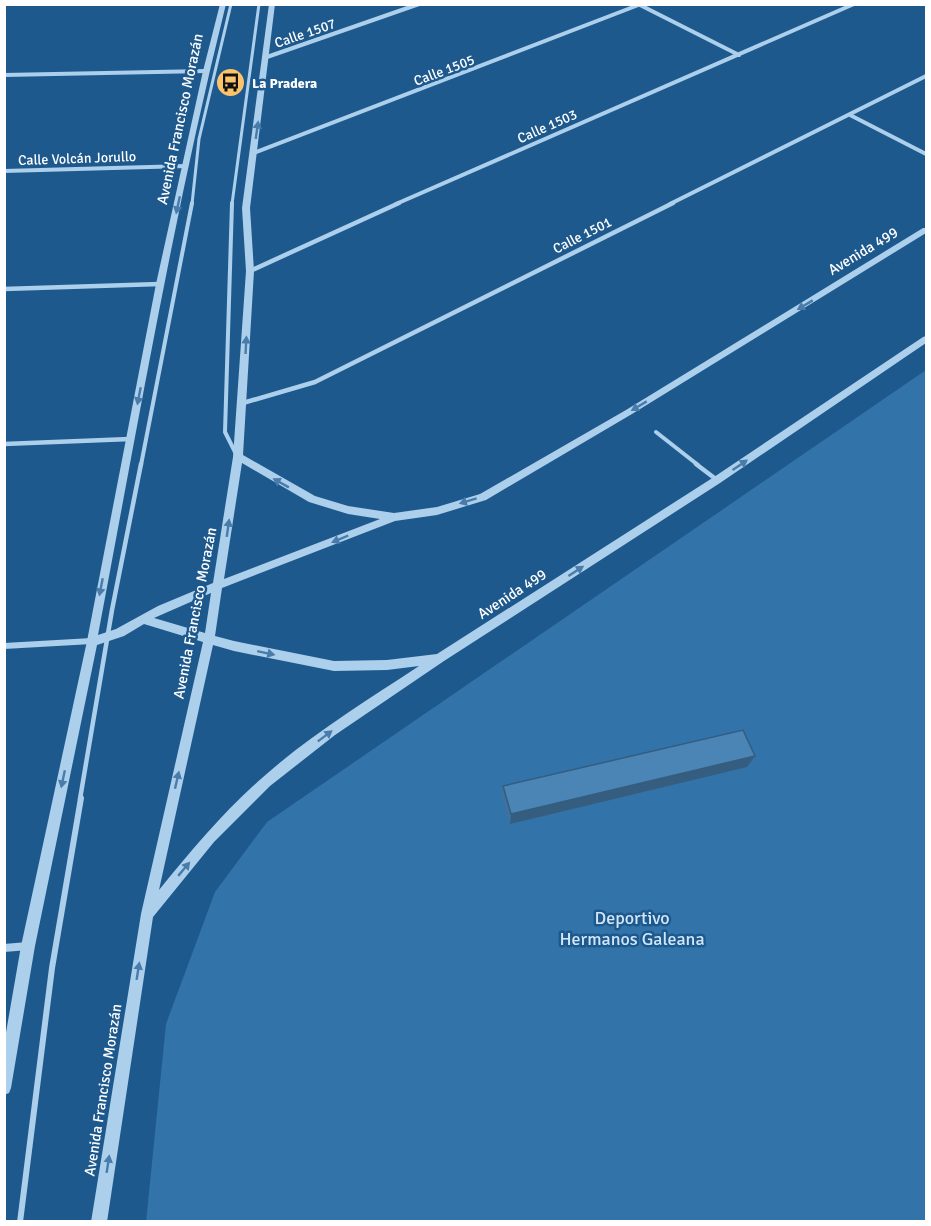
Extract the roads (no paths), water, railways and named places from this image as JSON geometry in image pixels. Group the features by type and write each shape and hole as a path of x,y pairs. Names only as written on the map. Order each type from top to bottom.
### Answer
{"street":[{"name":"Avenida Francisco Morazán","path":"4,1088 28,946 92,641 160,284 222,4"},
{"name":"Avenida Francisco Morazán","path":"99,1221 147,914 209,639 238,457 250,271 246,208 272,4"},
{"name":"Calle 1507","path":"267,57 418,4"},
{"name":"Calle 1503","path":"250,271 312,241 854,4"},
{"path":"641,5 739,55"},
{"name":"Calle 1505","path":"254,153 641,5"},
{"path":"4,75 206,71"},
{"name":"Calle 1501","path":"243,403 315,382 927,76"},
{"path":"850,114 927,154"},
{"name":"Calle Volcán Jorullo","path":"4,171 186,166"},
{"name":"Avenida 499","path":"238,457 312,499 348,510 394,517 437,511 483,497 629,412 927,230"},
{"path":"4,290 160,284"},
{"name":"Avenida 499","path":"147,914 210,838 266,782 331,731 717,480 927,339"},
{"path":"4,444 130,439"},
{"path":"4,646 108,639 161,610 394,517"},
{"path":"145,620 209,639 334,666 387,665 440,658"},
{"path":"4,948 28,946"}],"lane":[{"path":"20,1221 52,968 124,538 139,477 191,210 199,139 231,4"},
{"path":"238,457 225,432 231,213 259,4"},
{"path":"657,432 717,480"}],"place":[{"name":"La Pradera","path":"231,83"}],"park label":[{"name":"Deportivo Hermanos Galeana","path":"632,928"}]}
